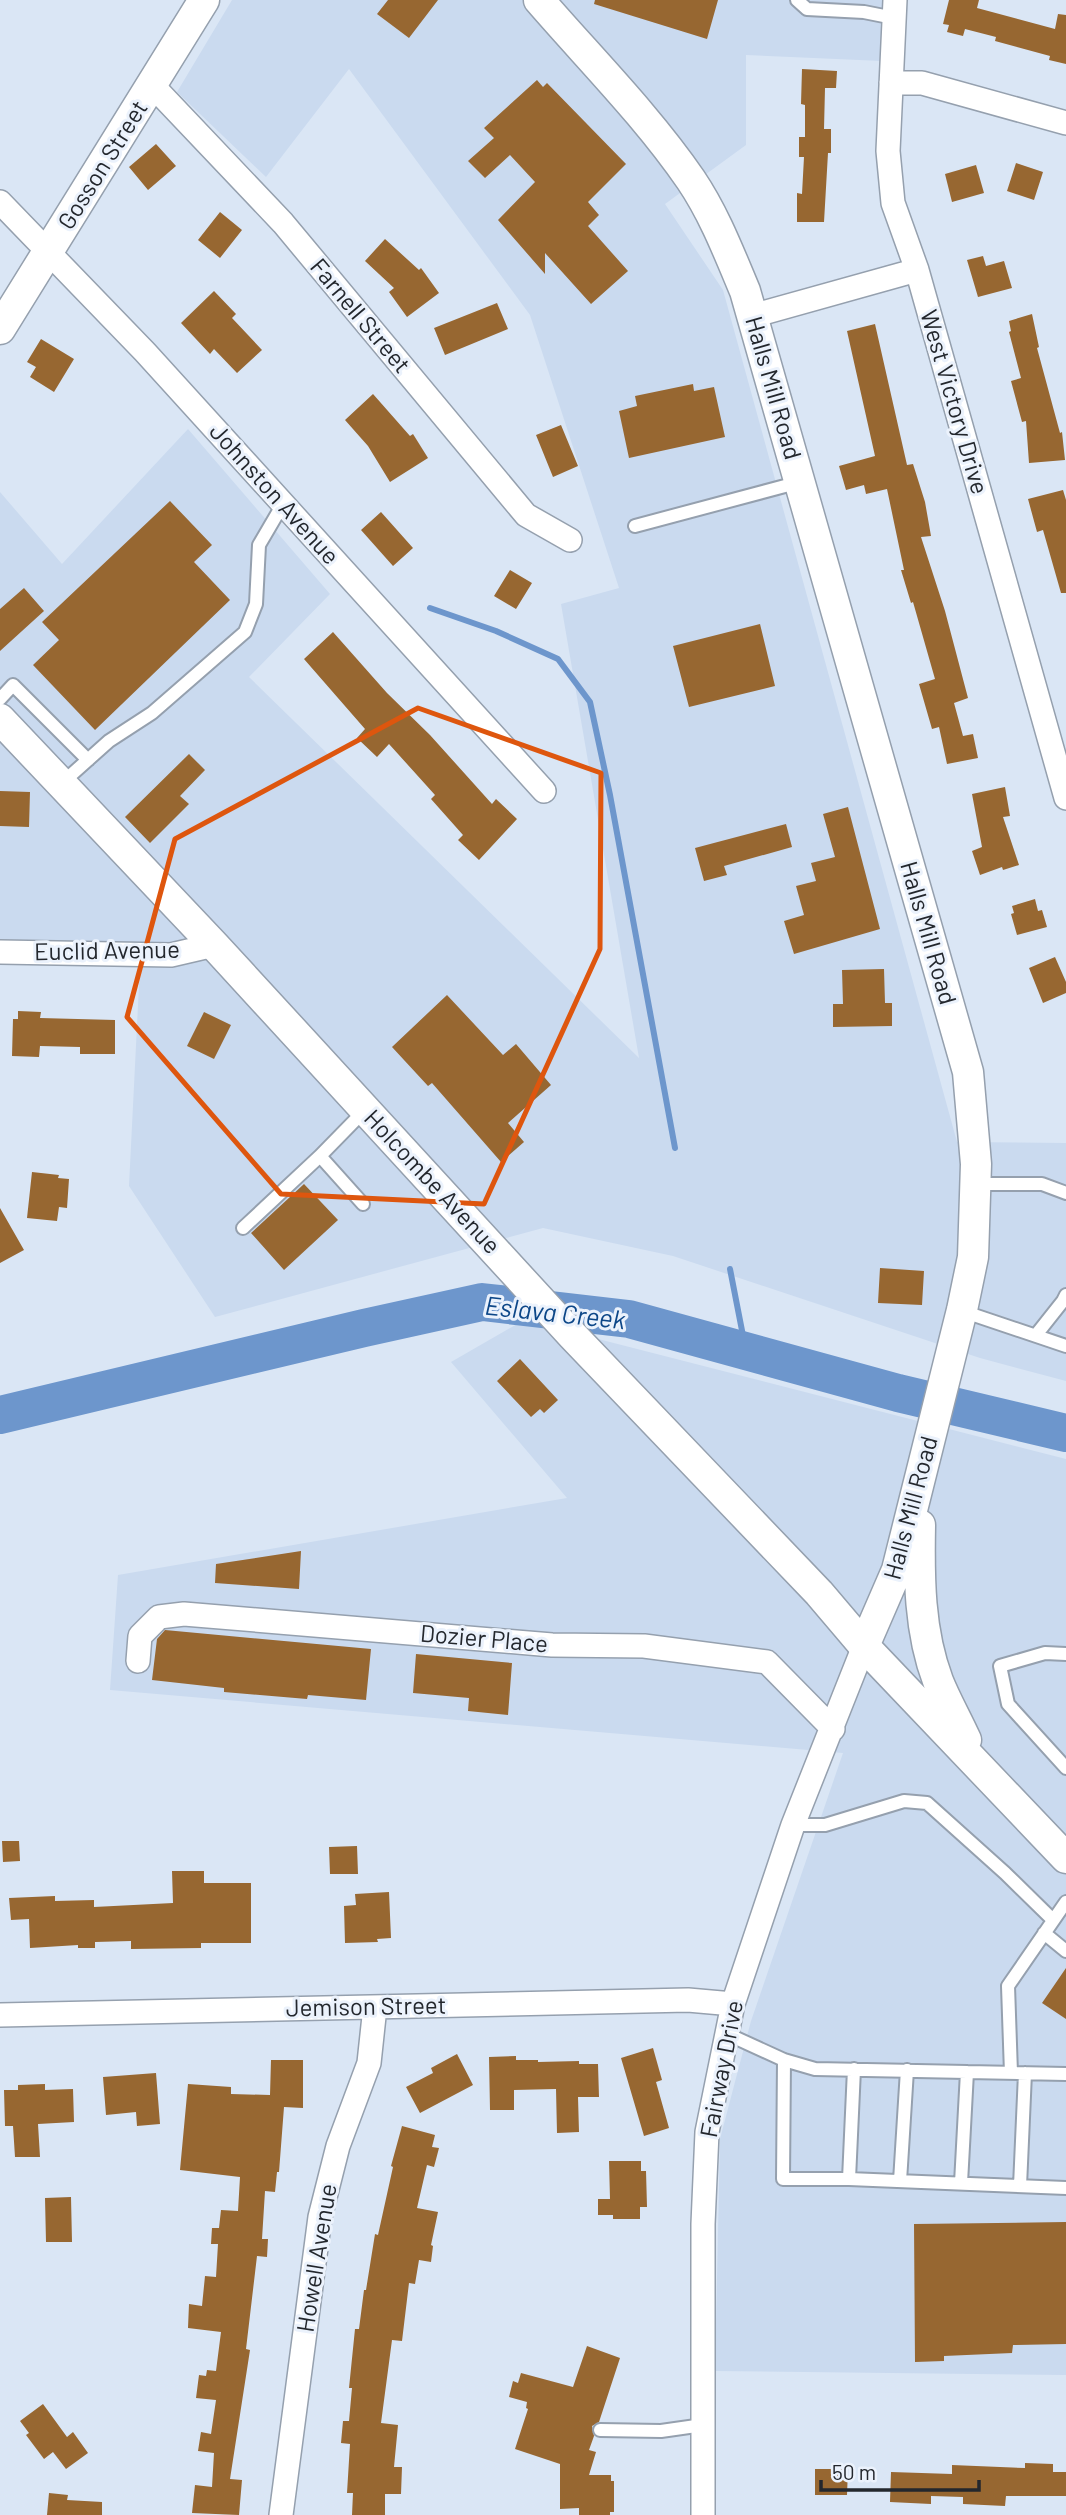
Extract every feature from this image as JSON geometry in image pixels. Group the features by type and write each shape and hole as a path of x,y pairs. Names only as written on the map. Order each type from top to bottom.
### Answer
{"street":[{"name":"Gosson Street","path":"0,329 204,0"},
{"name":"Halls Mill Road","path":"539,0 649,126 691,181 723,238 745,291 968,1072 976,1164 973,1257 897,1570 864,1646"},
{"name":"West Victory Drive","path":"894,9 888,150 892,203 917,270 1066,798"},
{"path":"891,83 922,83 1066,123"},
{"name":"Farnell Street","path":"152,85 283,223 526,515 570,540"},
{"name":"Johnston Avenue","path":"0,202 145,352 544,791"},
{"path":"752,316 917,270"},
{"name":"Holcombe Avenue","path":"0,719 214,945 573,1336 819,1593 864,1646"},
{"name":"Euclid Avenue","path":"0,952 171,955 214,945"},
{"path":"921,1468 920,1589 925,1631 938,1680 976,1763"},
{"name":"Dozier Place","path":"138,1661 140,1636 159,1617 184,1614 552,1645 644,1646 767,1662 833,1729"},
{"path":"864,1646 1066,1858"},
{"name":"Fairway Drive","path":"703,2515 703,2224 707,2132 725,2033 793,1825 864,1646"},
{"name":"Jemison Street","path":"0,2015 688,2000 733,2004"},
{"name":"Howell Avenue","path":"281,2515 320,2217 338,2146 369,2063 375,2007"}],"lane":[{"path":"797,0 807,9 864,12 894,9"},
{"path":"635,526 800,482"},
{"path":"62,783 109,741 152,713 245,632 256,604 259,545 283,504"},
{"path":"0,699 13,685 88,760"},
{"path":"243,1228 365,1110"},
{"path":"320,1156 363,1204"},
{"path":"975,1184 1042,1184 1066,1193"},
{"path":"1036,1335 1066,1295"},
{"path":"958,1324 1036,1335 1066,1346"},
{"path":"1066,1654 1045,1653 1000,1666 1008,1704 1066,1768"},
{"path":"793,1825 825,1825 904,1801 927,1803 1053,1920"},
{"path":"1011,2073 1008,1986 1066,1902"},
{"path":"1044,1933 1066,1951"},
{"path":"725,2033 784,2060 815,2068 1066,2074"},
{"path":"784,2060 783,2179 1066,2188"},
{"path":"849,2179 854,2069"},
{"path":"900,2181 907,2070"},
{"path":"961,2183 967,2072"},
{"path":"1020,2186 1025,2073"},
{"path":"600,2430 661,2431 703,2426"}],"highlighted area":[{"path":"418,708 601,773 600,949 484,1204 281,1194 127,1017 175,839"}],"shaded area":[{"path":"232,0 886,0 882,61 746,55 746,145 665,204 723,290 957,1142 1066,1143 1066,1381 980,1358 673,1256 543,1228 215,1317 129,1186 141,945 0,944 0,492 62,564 188,429 330,594 249,677 639,1058 561,604 619,588 530,315 349,69 266,177 177,92"},
{"path":"524,1320 1066,1459 1066,2375 715,2371 720,2139 751,2021 843,1753 110,1690 118,1575 567,1498 451,1362"}],"building":[{"path":"388,0 438,0 409,38 377,14"},
{"path":"595,0 718,0 707,39 594,4"},
{"path":"949,0 979,0 977,8 1055,29 1058,14 1066,15 1066,64 1049,60 1050,56 995,41 996,37 965,29 963,36 947,32 949,25 943,24"},
{"path":"802,69 837,71 836,88 825,88 824,129 831,129 831,153 828,153 824,222 797,222 797,193 802,194 804,157 799,157 799,137 805,137 805,105 801,104"},
{"path":"537,80 543,87 547,83 626,164 588,202 599,215 588,226 628,271 591,304 545,253 545,274 498,220 535,182 510,155 485,178 468,161 494,138 484,128"},
{"path":"156,144 176,166 148,190 129,167"},
{"path":"1016,163 1043,172 1034,200 1007,191"},
{"path":"976,165 984,193 952,202 945,174"},
{"path":"220,212 242,230 220,258 198,240"},
{"path":"385,239 419,270 421,268 439,293 407,317 389,292 394,288 365,261"},
{"path":"983,256 986,266 1004,261 1012,288 978,297 967,260"},
{"path":"214,291 236,314 232,318 262,350 237,373 214,349 210,354 181,323"},
{"path":"497,303 508,329 445,355 434,328"},
{"path":"1032,314 1039,347 1037,348 1060,433 1062,432 1065,460 1029,463 1026,421 1022,422 1011,381 1021,378 1009,332 1009,321"},
{"path":"875,324 907,465 913,464 925,502 931,536 921,537 945,611 968,698 954,703 963,736 973,734 978,758 947,764 939,727 932,729 919,684 935,679 901,570 904,570 887,489 866,494 864,485 846,490 839,466 875,456 847,331"},
{"path":"41,339 74,359 54,392 30,377 36,367 27,362"},
{"path":"693,384 694,391 714,387 725,437 629,458 619,411 637,406 635,396"},
{"path":"373,394 410,436 413,434 428,458 390,482 368,446 345,420"},
{"path":"561,425 578,466 553,477 536,435"},
{"path":"1063,490 1066,500 1066,593 1061,593 1043,530 1037,532 1028,499"},
{"path":"170,501 212,545 194,562 230,600 95,730 33,665 59,640 42,622"},
{"path":"381,512 413,548 393,566 361,530"},
{"path":"510,570 532,583 516,609 494,596"},
{"path":"24,588 44,611 0,651 0,609"},
{"path":"760,624 775,686 689,707 673,646"},
{"path":"333,632 492,804 496,799 517,819 479,860 458,840 463,835 431,799 435,795 389,744 377,757 357,738 365,729 304,659"},
{"path":"189,754 205,770 180,796 189,804 150,843 125,817"},
{"path":"1005,787 1010,816 1003,817 1019,865 1003,870 1002,867 980,875 972,851 982,847 972,794"},
{"path":"0,791 30,792 29,827 0,826"},
{"path":"848,807 880,929 794,954 784,921 804,915 796,886 816,881 811,863 835,857 823,814"},
{"path":"786,824 792,847 724,866 727,875 704,881 695,848"},
{"path":"1035,899 1038,911 1042,910 1047,927 1017,935 1011,914 1014,913 1012,906"},
{"path":"1055,957 1066,982 1066,993 1043,1003 1029,968"},
{"path":"884,969 885,1003 892,1003 892,1026 833,1027 833,1004 843,1004 842,970"},
{"path":"447,995 503,1055 516,1044 551,1085 508,1123 524,1142 501,1162 432,1083 428,1086 392,1047"},
{"path":"18,1011 41,1012 40,1018 115,1020 115,1054 80,1054 80,1047 40,1046 39,1057 12,1056 13,1019 18,1019"},
{"path":"204,1012 231,1025 214,1059 187,1046"},
{"path":"32,1172 69,1179 67,1208 59,1207 57,1221 27,1218"},
{"path":"304,1184 338,1220 284,1270 251,1233"},
{"path":"0,1208 24,1250 0,1263"},
{"path":"880,1268 924,1271 922,1305 878,1303"},
{"path":"520,1359 558,1400 544,1413 540,1409 531,1417 497,1381"},
{"path":"301,1551 299,1589 215,1583 216,1564"},
{"path":"165,1630 371,1649 366,1700 308,1695 307,1699 224,1692 224,1688 152,1680 157,1639"},
{"path":"416,1654 512,1663 508,1715 468,1711 469,1698 413,1693"},
{"path":"2,1841 19,1841 20,1861 3,1862"},
{"path":"357,1846 358,1874 330,1874 329,1847"},
{"path":"172,1871 204,1871 204,1883 251,1883 251,1943 201,1943 201,1948 131,1949 131,1941 95,1942 95,1948 78,1948 78,1945 30,1948 29,1919 11,1920 9,1898 55,1896 55,1901 94,1900 94,1907 173,1903"},
{"path":"389,1892 391,1938 377,1939 378,1942 345,1943 344,1906 356,1905 355,1894"},
{"path":"1066,1968 1066,2019 1042,2003"},
{"path":"653,2048 662,2080 656,2082 669,2128 644,2136 621,2058"},
{"path":"457,2054 473,2085 420,2113 406,2087 433,2073 431,2068"},
{"path":"516,2056 516,2060 598,2064 599,2097 578,2097 579,2132 557,2133 556,2089 514,2090 514,2110 490,2110 489,2057"},
{"path":"271,2060 303,2060 303,2108 284,2107 275,2192 265,2191 262,2239 268,2239 267,2257 257,2256 246,2349 250,2350 230,2479 242,2480 239,2515 192,2513 195,2485 212,2487 214,2453 198,2451 201,2432 211,2434 216,2400 196,2398 199,2375 206,2376 207,2370 216,2371 221,2332 188,2328 189,2304 202,2306 205,2276 216,2277 218,2244 211,2244 212,2228 219,2228 221,2210 238,2211 240,2177 180,2170 188,2084 231,2087 231,2094 270,2095"},
{"path":"156,2073 160,2124 137,2126 136,2112 106,2115 103,2077"},
{"path":"45,2084 45,2090 73,2089 74,2122 38,2124 40,2157 15,2157 13,2126 5,2126 4,2090 18,2090 18,2085"},
{"path":"402,2126 435,2135 432,2147 439,2148 434,2167 427,2165 417,2208 438,2212 431,2245 431,2262 419,2260 415,2284 409,2283 402,2341 392,2340 381,2423 398,2425 394,2467 402,2467 401,2494 385,2494 385,2515 352,2515 353,2493 347,2493 350,2444 341,2443 343,2421 349,2421 352,2388 349,2388 355,2329 359,2329 375,2234 378,2235 393,2167 391,2166"},
{"path":"609,2161 641,2161 641,2171 646,2171 647,2207 640,2207 640,2219 613,2219 613,2215 598,2215 598,2199 610,2199"},
{"path":"71,2197 72,2242 46,2242 45,2198"},
{"path":"1066,2222 1066,2344 1013,2345 1012,2353 944,2356 944,2361 915,2362 914,2224"},
{"path":"587,2346 620,2358 599,2422 592,2426 594,2436 589,2450 596,2452 589,2475 611,2475 611,2481 614,2481 614,2512 610,2512 610,2515 579,2515 579,2508 560,2509 560,2464 515,2449 528,2409 527,2402 509,2397 513,2381 518,2383 521,2373 573,2387"},
{"path":"43,2404 67,2437 73,2432 88,2453 66,2469 53,2452 44,2459 26,2435 29,2433 20,2421"},
{"path":"1025,2463 1053,2464 1053,2472 1066,2472 1066,2496 1006,2496 1005,2506 963,2504 963,2497 931,2496 931,2504 890,2502 891,2472 952,2474 952,2465 1025,2468"},
{"path":"815,2469 848,2469 847,2495 815,2495"},
{"path":"49,2493 68,2495 67,2500 102,2502 102,2515 47,2515"}],"waterway":[{"path":"430,608 496,631 558,659 590,702 610,795 675,1148"},
{"path":"730,1269 746,1351"},
{"name":"Eslava Creek","path":"0,1415 482,1302 629,1319 898,1393 1066,1433"}]}
